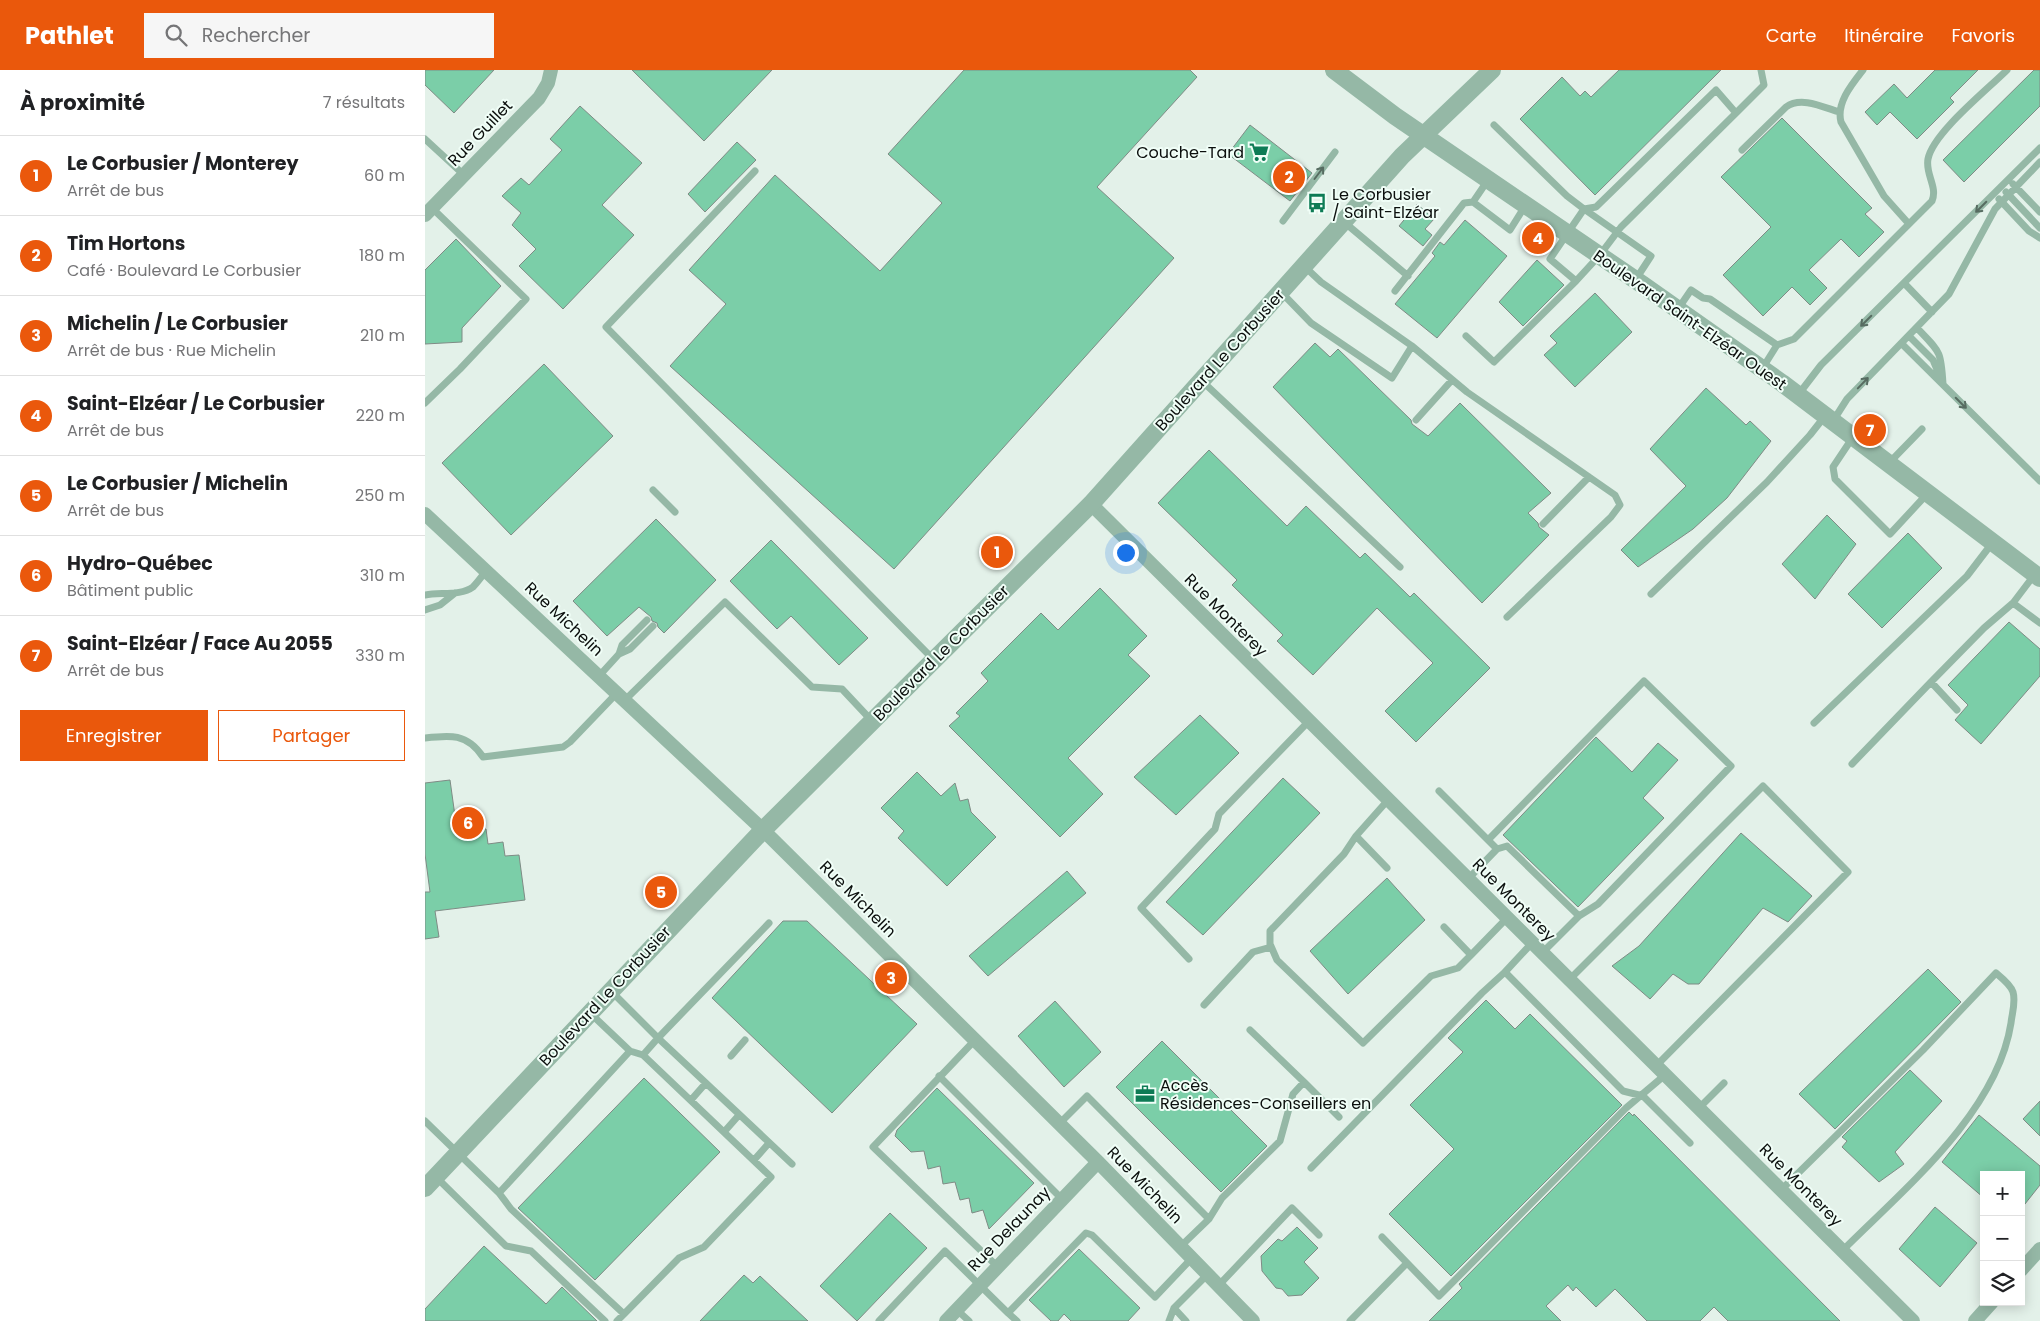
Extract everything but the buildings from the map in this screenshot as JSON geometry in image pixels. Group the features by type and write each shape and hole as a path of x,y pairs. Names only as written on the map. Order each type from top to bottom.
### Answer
{"street":[{"name":"Rue Guillet","path":"428,212 543,93 551,70"},
{"name":"Boulevard Saint-Elzéar Ouest","path":"1334,70 1424,136 1762,369 2038,576"},
{"name":"Boulevard Le Corbusier","path":"430,1182 763,830 1091,504 1401,156 1492,70"},
{"name":"Rue Monterey","path":"1091,504 1913,1321"},
{"name":"Rue Michelin","path":"425,514 763,830 1098,1162 1253,1321"},
{"name":"Rue Delaunay","path":"946,1321 1098,1162"},
{"path":"2025,1266 2040,1250"},
{"path":"1975,1321 1988,1306"}],"lane":[{"path":"1466,336 1494,362 1575,282 1599,256 1617,232 1764,85 1761,70"},
{"path":"1863,70 1842,102 1839,112 1841,122 1884,196 1909,224"},
{"path":"1762,369 1777,345 1794,338 1909,224 1933,197 1934,188 1928,172 1928,162 1934,145 1944,132 2007,70"},
{"path":"1575,282 1549,259 1584,209 1596,207 1715,90 1737,113"},
{"path":"1742,150 1793,103 1807,103 1839,112"},
{"path":"1494,126 1567,196 1651,256 1635,280"},
{"path":"425,139 464,175"},
{"path":"1798,395 1821,365 2040,148"},
{"path":"1283,221 1335,152"},
{"path":"1651,594 1767,482 1810,435 1902,344 1949,294 1984,226 2001,201 2040,162"},
{"path":"755,170 606,327 935,660"},
{"path":"2008,179 2040,212"},
{"path":"1473,202 1488,180"},
{"path":"2001,186 2040,228"},
{"path":"1993,194 2029,231 2040,238"},
{"path":"1395,291 1464,203 1473,202 1510,230 1525,206"},
{"path":"425,403 526,299 428,212"},
{"path":"1344,222 1408,276"},
{"path":"1303,266 1321,282 1413,346 1467,392 1615,495 1620,505 1617,511 1507,616"},
{"path":"1904,283 1932,312"},
{"path":"1677,309 1691,290 1703,298 1710,299 1777,345"},
{"path":"1281,292 1311,323 1391,378 1413,346"},
{"path":"1917,328 1939,351 1943,384"},
{"path":"1909,336 1933,360 1943,384"},
{"path":"1902,344 2040,481"},
{"path":"1202,380 1400,567"},
{"path":"1416,420 1453,380"},
{"path":"1889,463 1922,429"},
{"path":"1853,437 1833,467 1835,479 1890,534 1928,493"},
{"path":"1543,524 1589,477"},
{"path":"653,490 675,512"},
{"path":"1814,723 1967,576 1993,542"},
{"path":"425,610 440,605 455,593 472,587 486,571"},
{"path":"1852,764 1983,628 2013,603 2038,576"},
{"path":"425,596 437,593 455,593"},
{"path":"425,738 450,735 474,745 483,757 559,748 570,742 725,602 812,687 842,689 873,722"},
{"path":"2013,603 2040,623"},
{"path":"619,654 622,645 647,620"},
{"path":"599,676 619,654 630,649 653,626"},
{"path":"1489,840 1644,681 1731,766 1598,904 1579,916 1542,953"},
{"path":"1931,682 1957,710"},
{"path":"1189,958 1141,908 1215,829 1219,814 1309,721"},
{"path":"1381,1237 1439,1296 1626,1108 1643,1096 1661,1070 1848,872 1763,786 1569,980"},
{"path":"1439,791 1497,848"},
{"path":"1388,800 1356,836 1344,854 1270,931 1271,947 1277,960 1363,1043 1431,976 1457,968 1507,918"},
{"path":"1356,836 1387,868"},
{"path":"1468,879 1497,848 1507,846 1579,916"},
{"path":"643,1055 769,922"},
{"path":"1444,927 1471,955"},
{"path":"1311,1168 1532,943"},
{"path":"1204,1004 1253,952 1271,947"},
{"path":"1505,972 1623,1091 1643,1096 1690,1143"},
{"path":"1781,1190 1923,1050 1996,972 2014,993 2014,1003 2004,1050 1993,1076 1956,1134 1929,1166 1842,1251"},
{"path":"611,991 705,1084 792,1164"},
{"path":"589,1013 630,1051 643,1055 771,1177 704,1247 679,1258 617,1321"},
{"path":"1251,1030 1339,1117"},
{"path":"731,1056 745,1040"},
{"path":"975,1040 873,1147 998,1266"},
{"path":"499,1193 630,1051"},
{"path":"939,1076 1062,1199"},
{"path":"1181,1246 1209,1219 1222,1198 1280,1141 1293,1094 1304,1082"},
{"path":"1699,1108 1724,1083"},
{"path":"691,1100 705,1084"},
{"path":"1059,1124 1087,1096 1209,1219"},
{"path":"724,1132 739,1115"},
{"path":"425,1122 499,1193 511,1209 624,1314"},
{"path":"753,1160 769,1143"},
{"path":"430,1182 506,1246 531,1251 605,1321"},
{"path":"1219,1285 1292,1208 1319,1235"},
{"path":"1009,1313 1085,1233 1092,1234 1155,1297 1193,1258"},
{"path":"879,1321 945,1251 1017,1321"},
{"path":"1350,1321 1407,1263"},
{"path":"1169,1321 1174,1308 1209,1274"},
{"path":"1174,1308 1186,1321"},
{"path":"957,1310 969,1321"}],"place":[{"name":"Couche-Tard","path":"1259,152"},
{"name":"Tim Hortons","path":"1289,177"},
{"name":"Le Corbusier / Saint-Elzéar","path":"1317,203"},
{"name":"Saint-Elzéar / Le Corbusier","path":"1538,238"},
{"name":"Saint-Elzéar / Face Au 2055","path":"1870,430"},
{"name":"Le Corbusier / Monterey","path":"997,552"},
{"name":"Hydro-Québec","path":"468,823"},
{"name":"Le Corbusier / Michelin","path":"661,892"},
{"name":"Michelin / Le Corbusier","path":"891,978"},
{"name":"Accès Résidences-Conseillers en","path":"1145,1094"}]}
